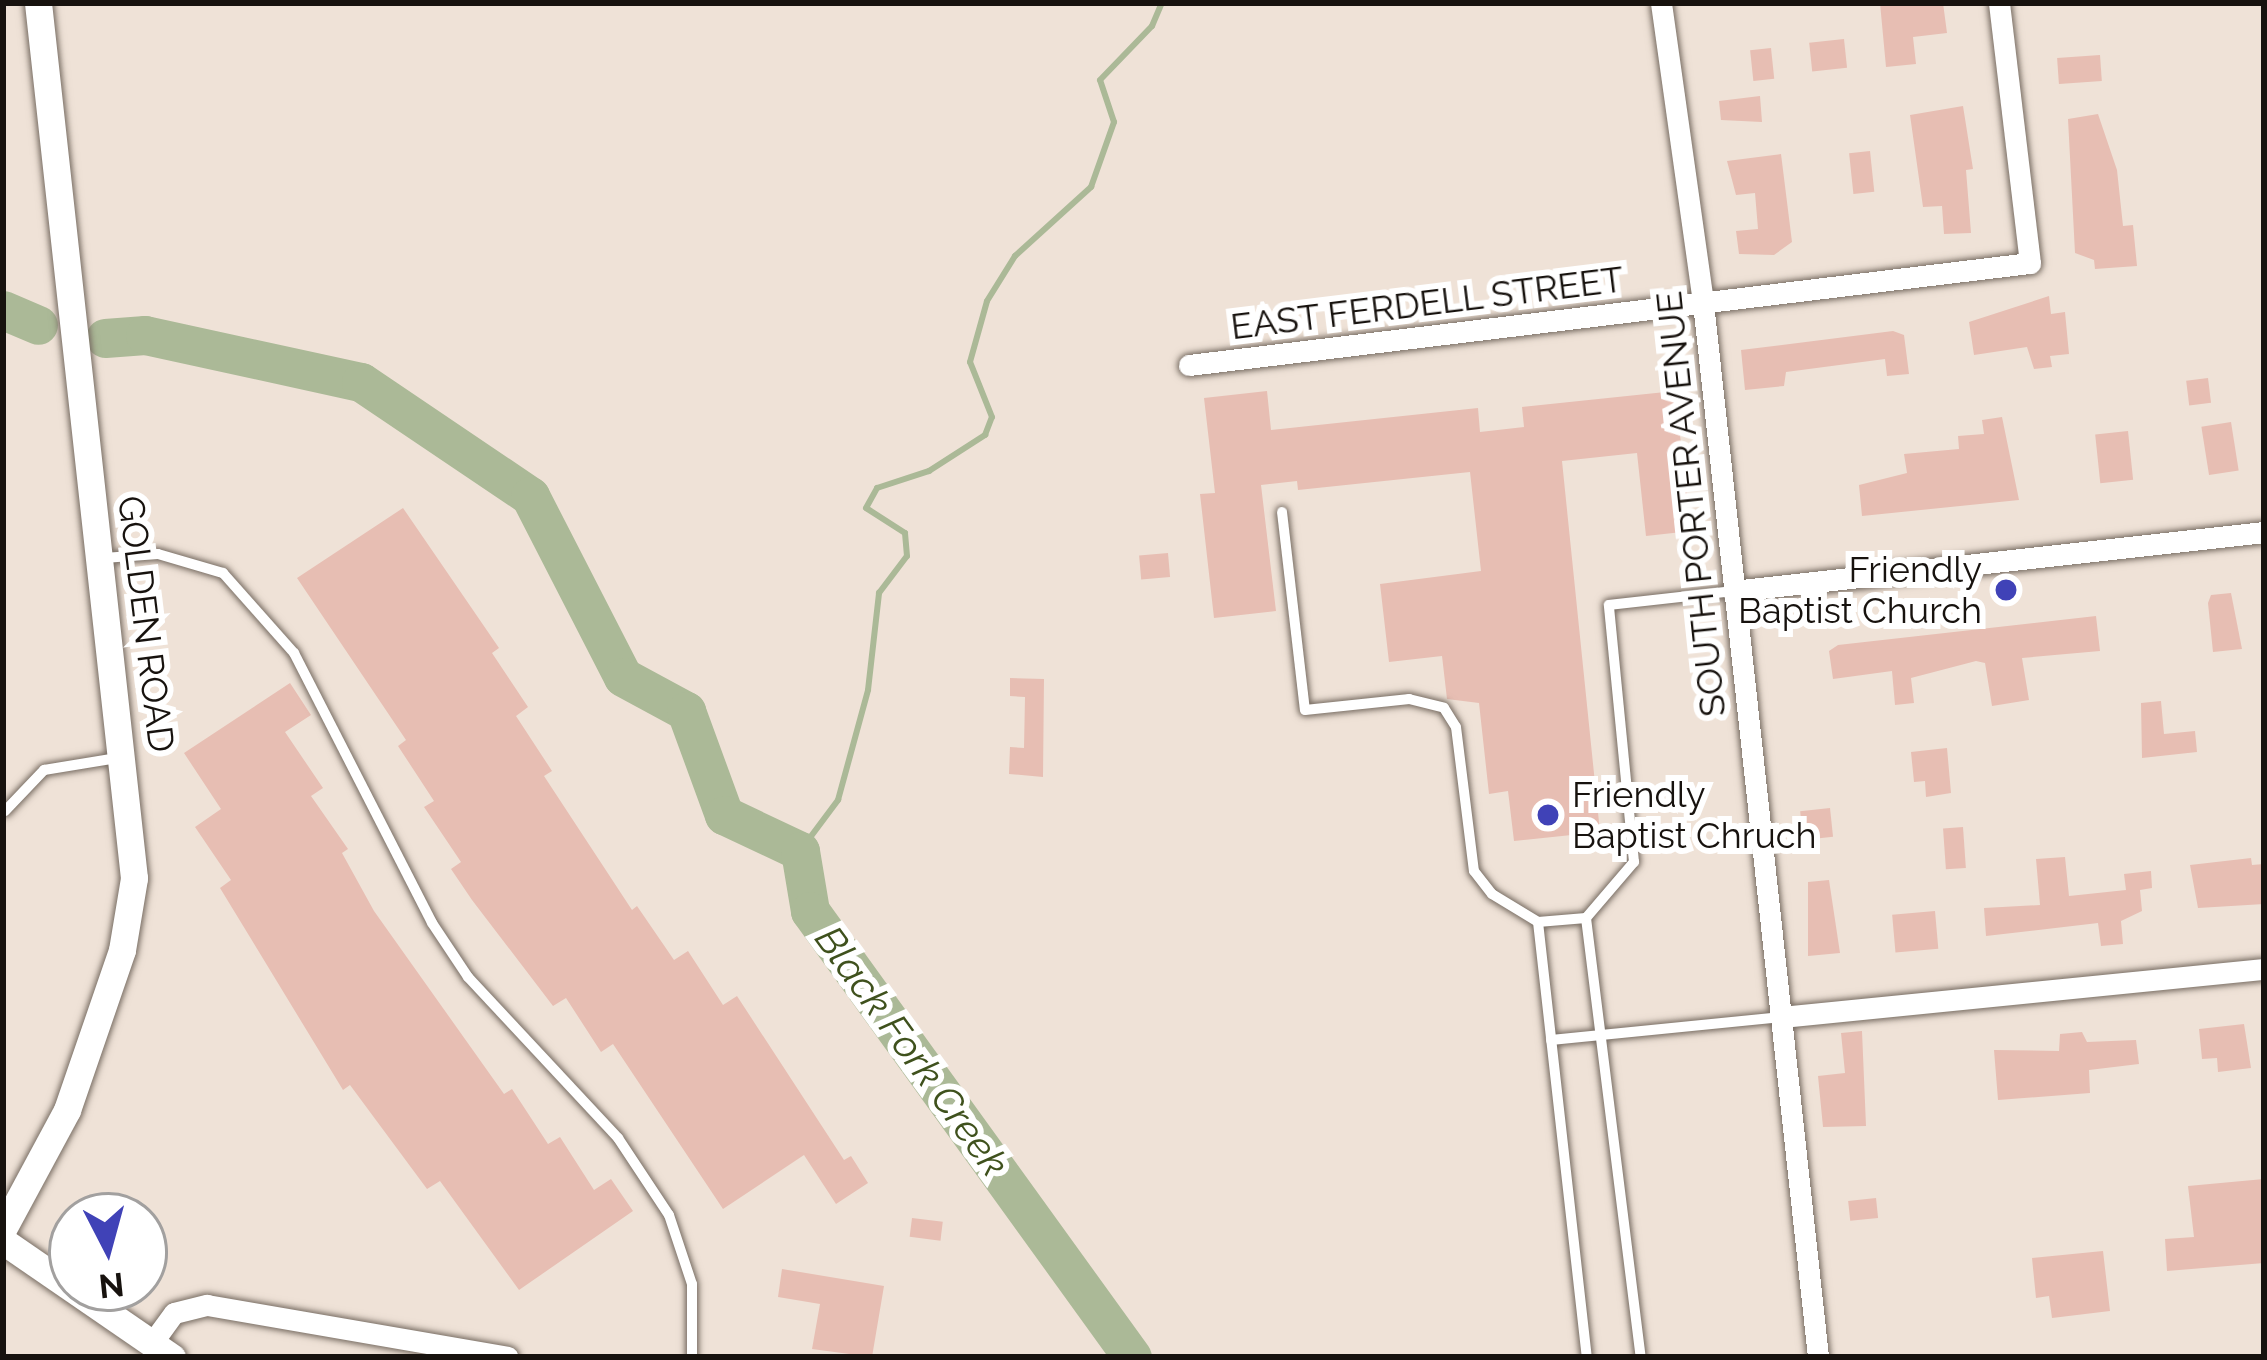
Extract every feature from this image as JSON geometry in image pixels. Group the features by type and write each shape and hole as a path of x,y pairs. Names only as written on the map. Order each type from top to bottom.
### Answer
{"street":[{"name":"GOLDEN ROAD","path":"3,1229 60,1128 122,950 134,878 126,757 38,3"},
{"name":"SOUTH PORTER AVENUE","path":"1661,3 1702,303 1818,1357"},
{"name":"EAST FERDELL STREET","path":"1189,365 2030,263 1999,3"},
{"path":"1733,591 2264,532"},
{"path":"1782,1017 2264,969"},
{"path":"3,1241 162,1350 174,1313 207,1305 508,1357"}],"lane":[{"path":"1282,512 1305,710 1409,699 1444,708 1456,728 1474,871 1492,894 1538,922 1586,918 1623,883 1636,843 1610,605 1733,591"},
{"path":"100,559 147,553 208,566 277,629 468,977 618,1138 669,1215 692,1284 692,1357"},
{"path":"5,812 44,770 126,757"},
{"path":"1586,918 1641,1357"},
{"path":"1538,922 1587,1357"},
{"path":"1551,1040 1782,1017"}],"building":[{"path":"1880,3 1943,3 1947,33 1913,37 1916,64 1886,67"},
{"path":"1844,39 1847,68 1812,71 1809,43"},
{"path":"1771,48 1774,79 1753,81 1750,50"},
{"path":"2100,55 2102,81 2059,84 2057,58"},
{"path":"1760,96 1762,122 1721,120 1719,101"},
{"path":"1963,106 1973,169 1966,170 1971,233 1944,234 1942,206 1923,207 1910,115"},
{"path":"2098,114 2117,170 2123,226 2133,225 2137,266 2095,269 2094,260 2075,253 2068,119"},
{"path":"1870,151 1874,192 1853,194 1849,153"},
{"path":"1781,154 1792,242 1774,255 1739,254 1736,231 1758,229 1755,193 1736,195 1727,161"},
{"path":"2049,296 2051,314 2065,312 2069,354 2050,356 2052,367 2034,369 2027,347 1974,355 1969,322"},
{"path":"1893,331 1904,335 1909,374 1887,376 1885,359 1786,372 1784,386 1745,390 1741,350"},
{"path":"2208,378 2211,403 2189,405 2186,381"},
{"path":"1267,391 1271,430 1478,408 1480,432 1524,427 1522,407 1675,391 1691,531 1646,536 1637,453 1562,461 1600,832 1514,841 1508,791 1489,794 1479,703 1447,699 1442,656 1389,662 1380,584 1481,571 1470,472 1298,490 1297,481 1261,485 1276,611 1214,618 1200,494 1215,493 1204,398"},
{"path":"2002,417 2019,500 1862,516 1859,485 1907,473 1904,454 1959,449 1958,436 1984,434 1982,420"},
{"path":"2231,422 2239,470 2209,475 2201,427"},
{"path":"2128,431 2133,480 2100,483 2095,434"},
{"path":"403,508 499,648 492,653 528,707 516,716 552,771 544,776 632,910 637,906 674,960 688,951 723,1005 737,996 844,1160 851,1156 868,1183 836,1204 804,1155 723,1209 613,1044 601,1052 566,998 553,1006 451,869 461,862 424,807 434,801 398,746 406,740 297,578"},
{"path":"1168,553 1170,577 1141,579 1139,556"},
{"path":"2231,593 2242,649 2213,652 2208,603 2211,595"},
{"path":"2096,616 2100,651 2022,658 2029,700 1992,706 1985,663 1976,661 1911,678 1914,703 1895,705 1892,671 1833,679 1829,651 1838,645"},
{"path":"1010,678 1044,679 1043,777 1009,774 1010,747 1024,748 1025,697 1010,696"},
{"path":"290,683 311,715 285,732 323,788 311,796 348,849 342,853 374,911 504,1094 512,1089 548,1144 560,1137 594,1190 611,1179 633,1211 519,1290 440,1181 427,1189 350,1085 343,1090 220,888 231,880 195,827 221,809 184,753"},
{"path":"2161,701 2164,734 2195,731 2197,752 2142,758 2141,703"},
{"path":"1947,748 1951,793 1926,797 1925,781 1914,782 1911,752"},
{"path":"1830,808 1833,837 1803,840 1800,811"},
{"path":"1963,827 1966,868 1946,869 1943,828"},
{"path":"2065,857 2069,896 2126,890 2124,874 2151,871 2152,888 2140,890 2142,911 2121,921 2123,944 2101,946 2098,923 1986,936 1984,908 2040,905 2036,859"},
{"path":"2251,858 2252,865 2264,864 2264,904 2198,908 2190,865"},
{"path":"1829,880 1840,953 1808,956 1808,882"},
{"path":"1935,911 1938,949 1895,953 1892,915"},
{"path":"2244,1024 2251,1068 2218,1072 2217,1058 2202,1059 2199,1029"},
{"path":"1862,1031 1866,1126 1823,1127 1818,1076 1845,1073 1841,1033"},
{"path":"2082,1032 2087,1042 2136,1040 2139,1064 2089,1070 2090,1093 1998,1100 1994,1050 2059,1051 2060,1034"},
{"path":"2264,1179 2264,1263 2167,1271 2165,1239 2194,1237 2188,1186"},
{"path":"1876,1198 1878,1218 1850,1221 1848,1201"},
{"path":"912,1218 943,1222 940,1241 910,1237"},
{"path":"2103,1251 2110,1311 2052,1318 2049,1296 2036,1298 2032,1258"},
{"path":"782,1269 884,1286 872,1357 812,1349 820,1304 778,1297"}],"waterway":[{"path":"800,851 838,800 868,690 879,593 907,556 905,533 866,508 877,488 929,471 985,435 992,417 970,362 987,301 1015,256 1091,187 1114,122 1100,80 1152,26 1162,3"},
{"name":"Black Fork Creek","path":"3,310 38,325"},
{"name":"Black Fork Creek","path":"105,338 145,335 361,382 530,496 623,677 686,711 724,815 800,851 810,911 1132,1357"}],"place":[{"name":"Friendly Baptist Church","path":"2006,590"},
{"name":"Friendly Baptist Chruch","path":"1548,815"}]}
